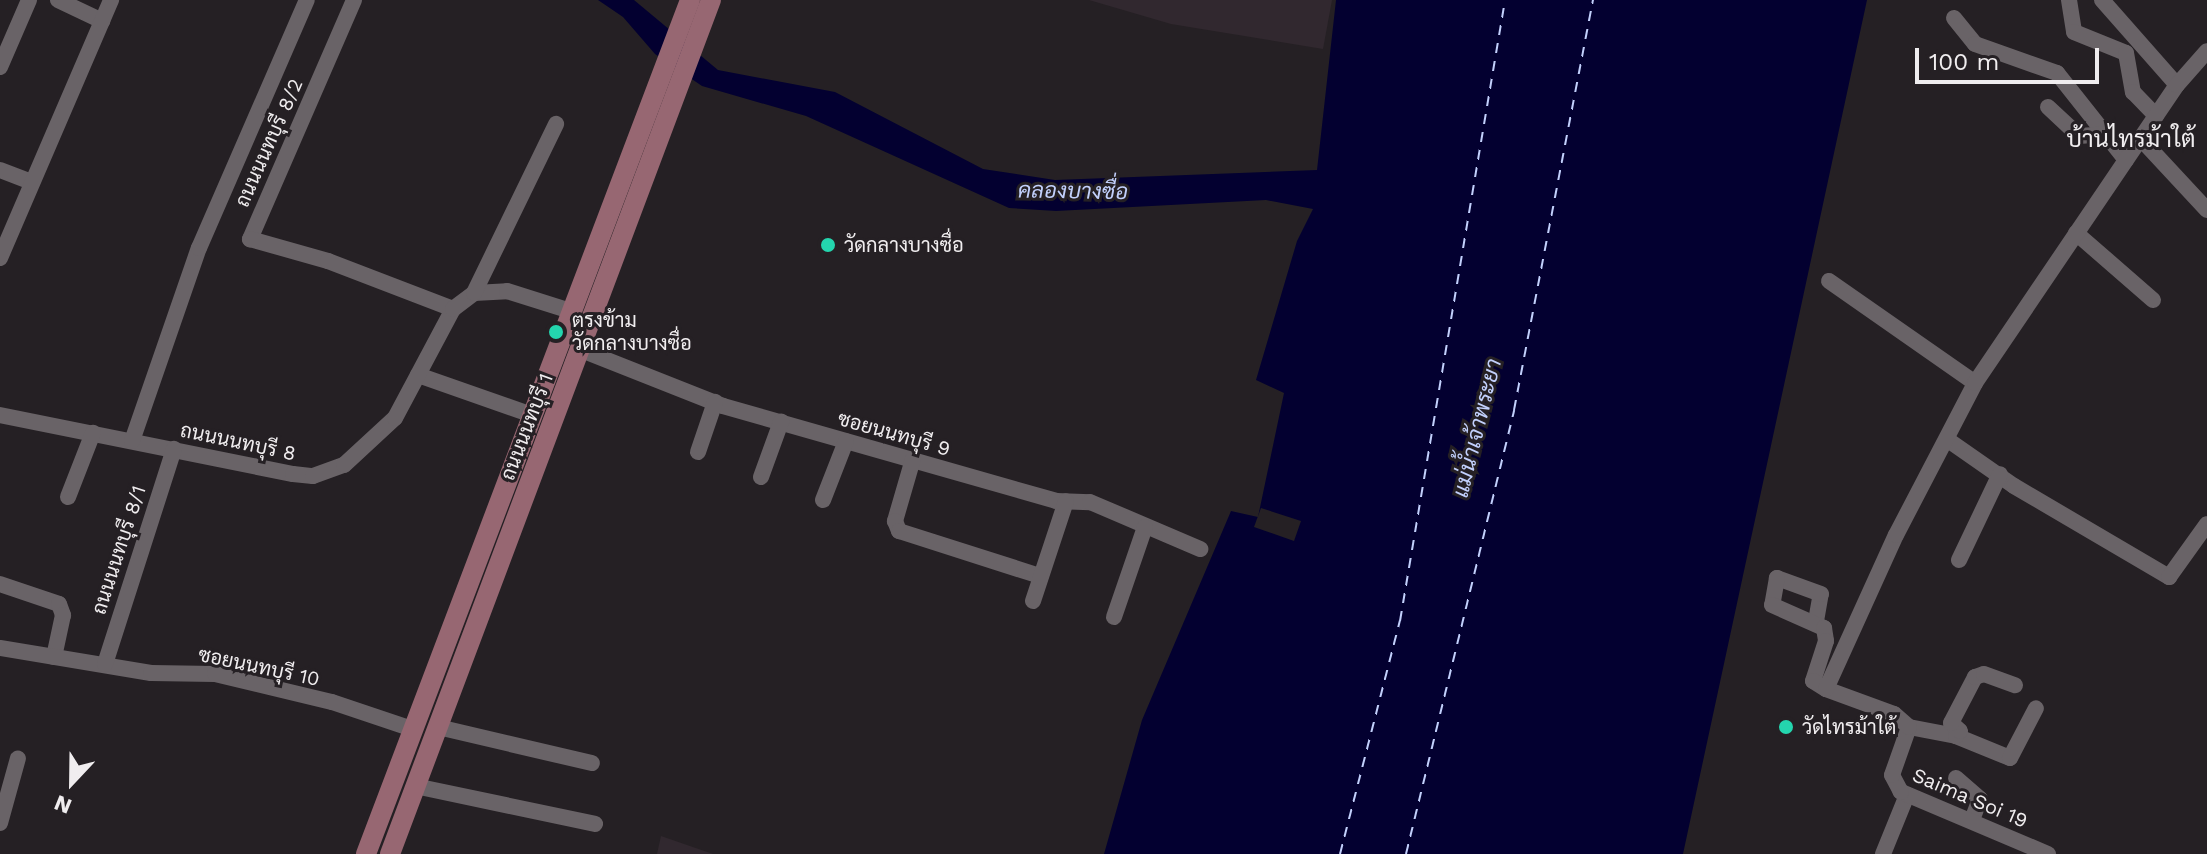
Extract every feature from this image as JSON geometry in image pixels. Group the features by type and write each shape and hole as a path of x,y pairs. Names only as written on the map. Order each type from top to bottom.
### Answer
{"main road":[{"name":"ถนนนนทบุรี 1","path":"390,854 579,349 692,13 711,0"},
{"name":"ถนนนนทบุรี 1","path":"366,854 571,311 665,92"}],"street":[{"path":"0,67 29,0"},
{"path":"58,0 102,21"},
{"path":"0,258 111,0"},
{"path":"132,441 199,248 307,0"},
{"name":"ถนนนนทบุรี 8/2","path":"354,0 250,239 328,261 453,309"},
{"path":"2069,0 2074,32 2126,53 2133,92 2156,116"},
{"path":"2102,0 2177,85"},
{"path":"1954,18 1975,44 2018,55 2057,73 2126,160"},
{"path":"1827,686 1896,535 1975,383 2177,85 2207,51"},
{"path":"2048,107 2079,136 2106,134"},
{"name":"ถนนนนทบุรี 8","path":"0,415 293,474 324,474 344,465 395,418 453,309 474,293 556,124"},
{"path":"2141,139 2207,210"},
{"path":"0,170 31,182"},
{"path":"2076,233 2153,300"},
{"path":"1829,281 1975,383"},
{"path":"474,293 507,291 571,311"},
{"name":"ซอยนนทบุรี 9","path":"579,349 715,402 781,422 1066,501 1090,502 1200,549"},
{"path":"418,375 532,415"},
{"path":"698,452 715,402"},
{"path":"761,477 781,422"},
{"path":"68,497 93,433"},
{"path":"1948,440 2169,577 2207,524"},
{"path":"823,500 846,441"},
{"name":"ถนนนนทบุรี 8/1","path":"105,664 174,449"},
{"path":"913,459 895,521 899,531 1040,576"},
{"path":"1959,560 2000,474"},
{"path":"1033,601 1066,501"},
{"path":"1114,617 1145,527"},
{"path":"0,584 59,604 63,615 54,657"},
{"path":"1816,621 1824,628 1826,641 1813,681 1894,714 1909,727 1956,736 2010,758 2036,708"},
{"name":"ซอยนนทบุรี 10","path":"0,648 159,674 215,674 332,702 412,729"},
{"path":"1956,736 1960,731 1951,723 1975,677 1984,674 2015,685"},
{"path":"438,727 592,763"},
{"name":"Saima Soi 19","path":"1909,727 1892,775 1894,787 2048,854"},
{"path":"0,823 18,758"},
{"path":"1956,778 1980,799 1972,820"},
{"path":"415,786 595,824"},
{"path":"1883,854 1907,795"}],"shaded area":[{"path":"1089,0 1332,0 1323,49 1171,24"},
{"path":"661,836 713,854 657,854"}],"water":[{"path":"598,0 634,0 718,70 835,92 983,169 1055,180 1317,170 1336,0 1867,0 1683,854 1104,854 1142,720 1231,511 1258,517 1284,393 1256,380 1297,241 1313,209 1266,200 1056,211 1009,208 806,116 702,86 655,54 623,17"}],"pier":[{"path":"1261,508 1301,521 1294,541 1254,527"}],"ferry route":[{"path":"1340,854 1400,621 1505,0"},
{"path":"1406,854 1514,410 1593,0"}],"place":[{"name":"วัดกลางบางซื่อ","path":"828,245"},
{"name":"ตรงข้าม วัดกลางบางซื่อ","path":"556,332"},
{"name":"วัดไทรม้าใต้","path":"1786,727"}],"district":[{"name":"บ้านไทรม้าใต้","path":"2131,140"}],"water label":[{"name":"คลองบางซื่อ","path":"1073,191"},
{"name":"แม่น้ำเจ้าพระยา","path":"1477,428"}]}
